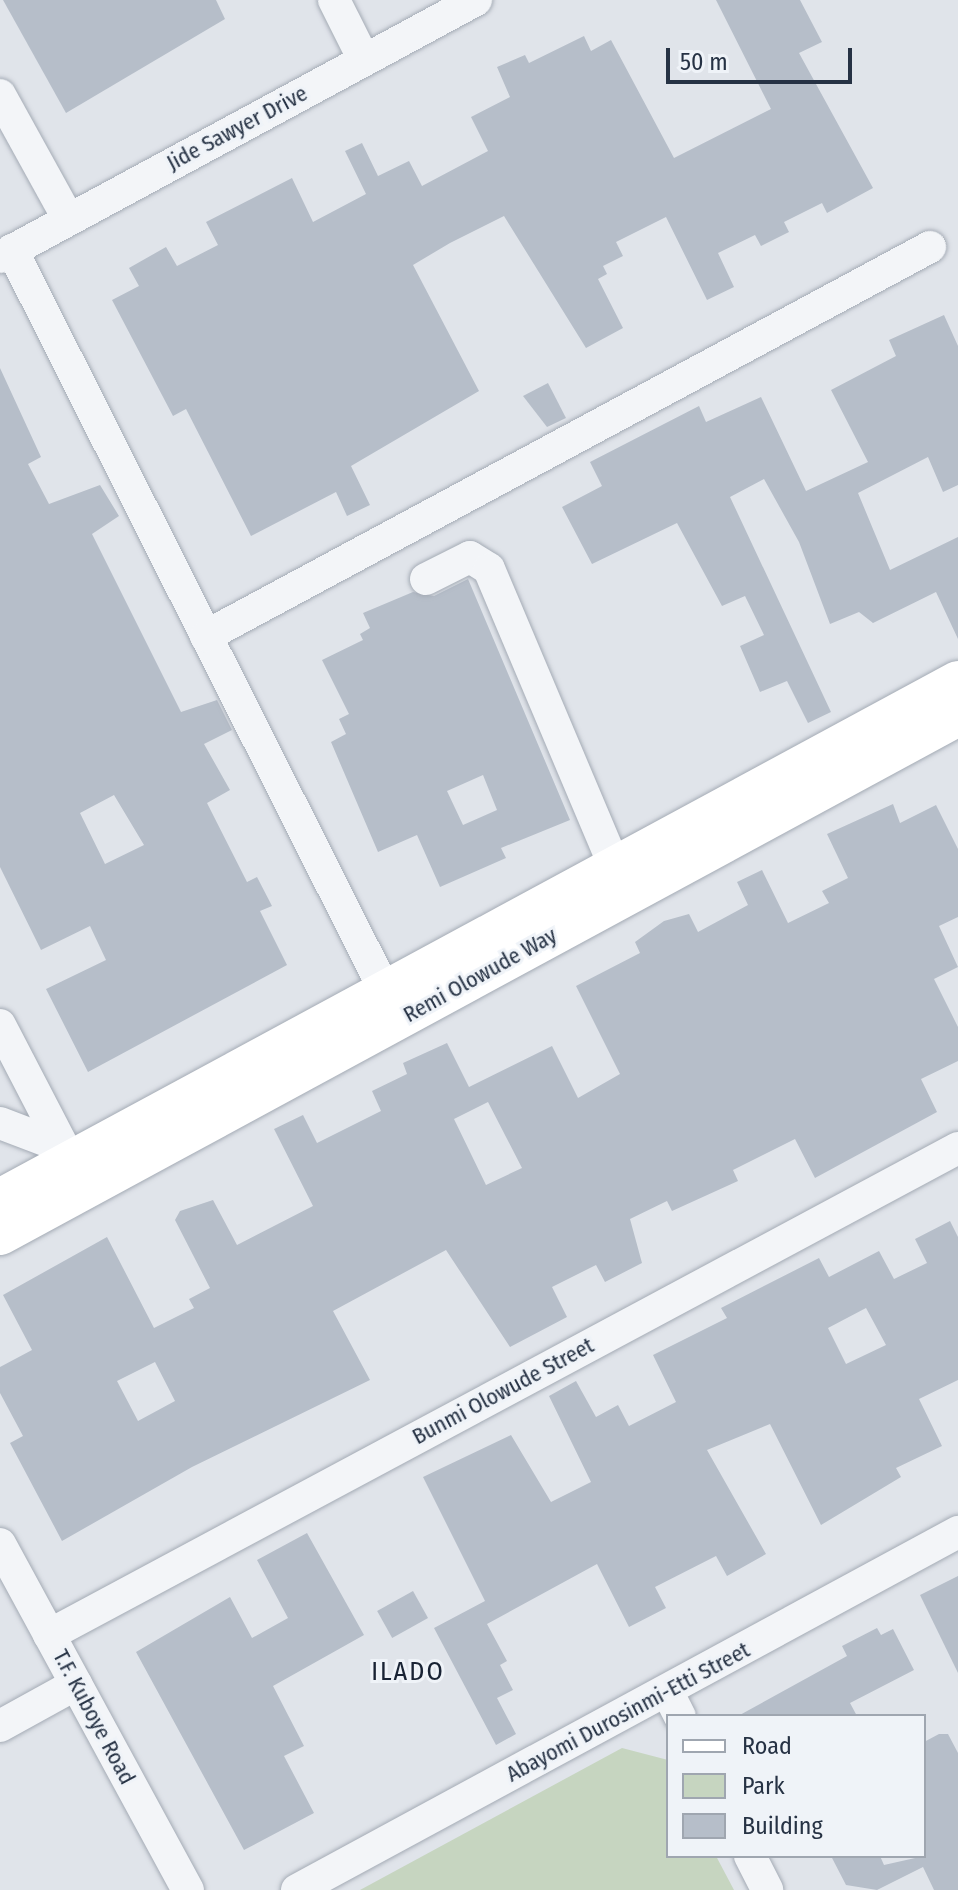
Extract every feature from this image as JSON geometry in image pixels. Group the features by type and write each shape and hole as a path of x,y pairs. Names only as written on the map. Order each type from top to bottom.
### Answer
{"main road":[{"name":"Remi Olowude Way","path":"0,1234 392,1005 615,867 958,682"},
{"name":"Remi Olowude Way","path":"0,1200 66,1154 392,1005 958,715"}],"street":[{"path":"334,0 364,60"},
{"name":"Jide Sawyer Drive","path":"6,254 476,0"},
{"path":"0,95 68,218"},
{"path":"206,636 930,247"},
{"path":"6,254 206,636 392,1005"},
{"path":"426,579 470,557 489,569 615,867"},
{"path":"0,1025 66,1154"},
{"path":"0,1123 66,1154"},
{"name":"Bunmi Olowude Street","path":"49,1635 958,1148"},
{"name":"Abayomi Durosinmi-Etti Street","path":"297,1890 674,1703 958,1532"},
{"name":"T.F. Kuboye Road","path":"0,1544 188,1890"},
{"path":"0,1726 76,1684"},
{"path":"751,1858 767,1890"}],"green space":[{"path":"622,1748 666,1759 666,1858 717,1858 734,1890 360,1890"}],"building":[{"path":"3,0 216,0 225,19 66,113"},
{"path":"716,0 800,0 822,42 799,53 873,188 827,213 822,203 784,222 789,232 761,246 755,235 718,253 734,287 707,300 666,217 616,242 623,256 603,266 607,274 598,279 623,328 586,348 504,216 450,243 413,265 479,391 351,466 370,505 347,516 336,492 251,536 186,409 173,416 112,300 139,286 129,268 166,247 177,266 218,245 206,222 292,178 313,222 366,194 345,151 362,143 378,176 409,161 422,186 488,151 471,117 510,97 497,67 525,55 529,63 584,36 591,51 611,40 674,158 771,109"},
{"path":"944,315 958,346 958,485 943,492 928,457 858,493 890,570 958,537 958,639 936,592 873,623 859,612 830,624 799,542 764,479 730,497 831,712 808,723 787,681 760,692 740,646 764,635 745,596 722,606 677,523 592,564 562,507 602,486 590,462 699,406 706,422 761,397 806,491 868,462 831,390 896,356 889,340"},
{"path":"0,368 41,457 28,464 49,504 100,485 119,516 92,534 181,712 217,700 232,730 204,744 230,790 207,803 247,882 257,877 272,906 260,911 287,965 88,1072 46,989 106,960 90,926 41,950 0,867","holes":["114,795 144,845 105,864 80,813"]},
{"path":"548,383 566,418 547,427 523,396"},
{"path":"468,579 570,820 501,848 506,858 440,887 417,835 378,852 331,742 346,734 339,719 349,714 322,660 363,640 360,634 370,628 363,613 413,592 434,596","holes":["483,775 497,810 463,825 447,791"]},
{"path":"893,804 900,823 936,805 958,849 958,917 939,926 958,967 934,979 958,1027 958,1061 921,1079 937,1112 815,1178 795,1139 733,1170 738,1181 672,1211 667,1201 630,1219 642,1263 605,1282 596,1265 552,1287 567,1317 510,1347 446,1250 333,1311 370,1380 192,1467 62,1541 10,1443 23,1436 0,1393 0,1367 32,1350 3,1295 107,1237 154,1328 194,1308 189,1299 210,1288 175,1220 180,1211 213,1200 237,1245 313,1206 274,1129 303,1115 317,1143 381,1111 372,1091 407,1074 403,1063 447,1043 469,1087 552,1046 578,1098 620,1074 576,986 640,953 635,942 664,921 689,914 698,932 748,905 737,882 762,870 788,923 829,903 822,891 848,878 827,834","holes":["488,1102 522,1168 486,1185 454,1119","155,1362 175,1401 138,1421 117,1381"]},
{"path":"950,1221 958,1237 958,1380 919,1399 942,1446 896,1468 901,1477 821,1525 770,1424 707,1450 766,1554 727,1576 716,1556 655,1587 666,1608 629,1627 597,1564 487,1624 507,1661 500,1665 513,1690 497,1698 516,1734 496,1745 434,1628 485,1601 423,1477 511,1435 551,1502 591,1482 549,1396 576,1381 596,1417 618,1405 629,1426 676,1402 653,1355 727,1318 721,1308 819,1258 829,1277 879,1251 894,1279 927,1263 915,1239","holes":["866,1308 886,1345 846,1364 828,1328"]},
{"path":"307,1533 364,1635 273,1686 304,1746 284,1756 314,1813 244,1850 136,1652 230,1597 252,1638 288,1618 257,1560"},
{"path":"958,1576 958,1673 920,1595"},
{"path":"413,1591 428,1618 392,1638 377,1611"},
{"path":"877,1628 881,1635 893,1629 914,1670 850,1703 856,1714 742,1714 847,1656 842,1646"},
{"path":"939,1734 948,1734 958,1753 958,1890 934,1890 923,1867 877,1890 846,1885 832,1858 881,1858 884,1865 926,1858 926,1741"}],"district":[{"name":"ILADO","path":"408,1672"}]}
